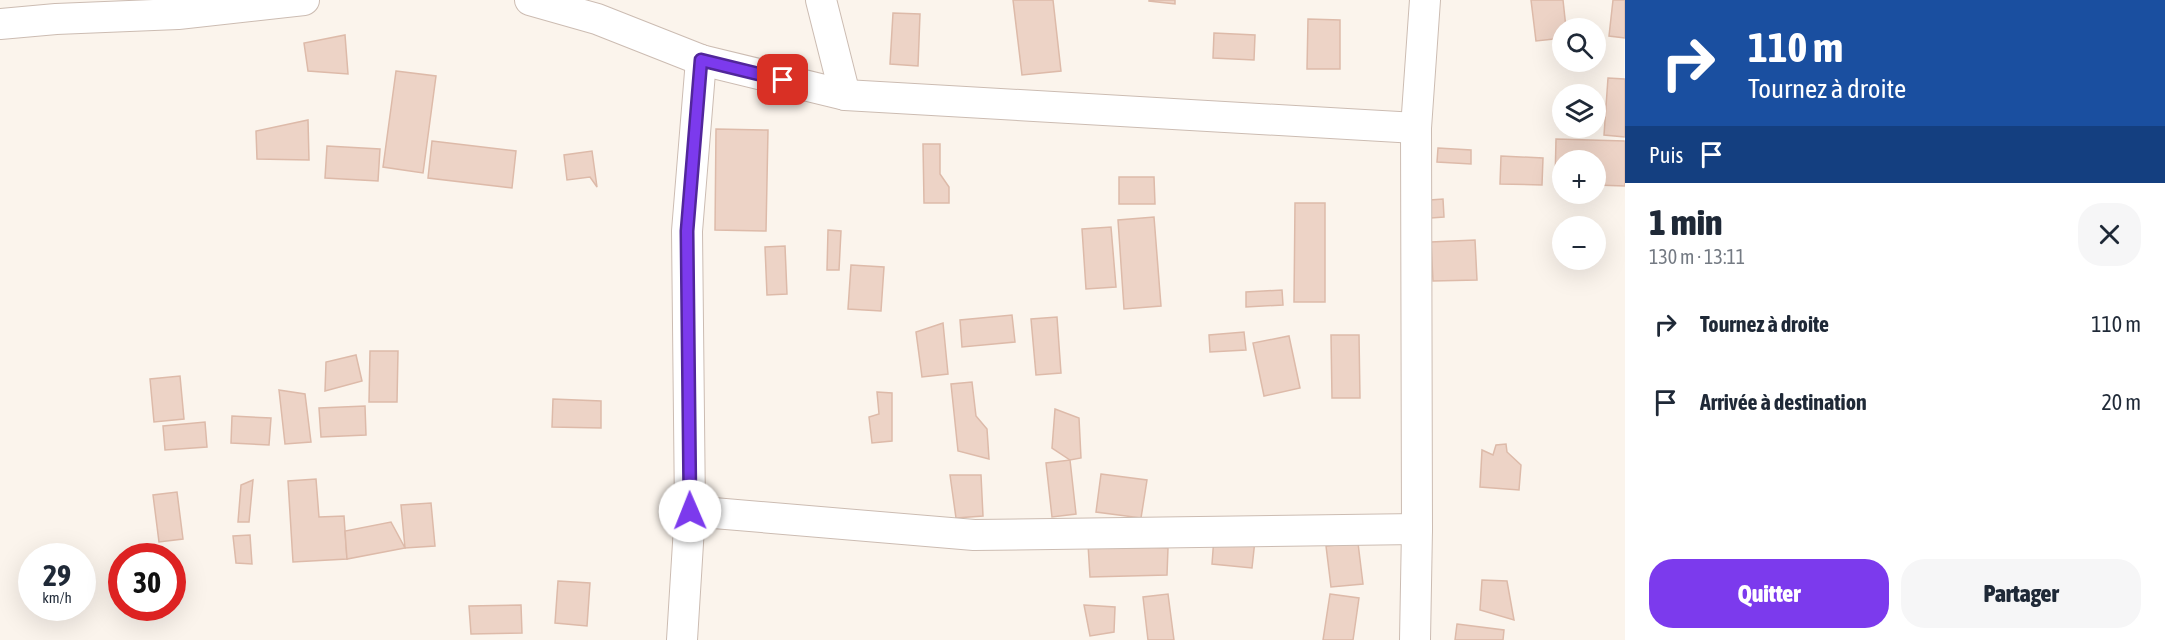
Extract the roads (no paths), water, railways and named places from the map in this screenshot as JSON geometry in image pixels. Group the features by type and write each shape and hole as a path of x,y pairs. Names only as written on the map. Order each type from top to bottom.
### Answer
{"street":[{"path":"22,0 56,19"},
{"path":"0,24 56,19 178,14 304,0"},
{"path":"530,0 597,19 701,60 845,95 1416,128"},
{"path":"821,0 845,95"},
{"path":"1415,640 1416,128 1425,0"},
{"path":"682,640 690,511 687,231 701,60"},
{"path":"690,511 974,535 1417,529"}]}
